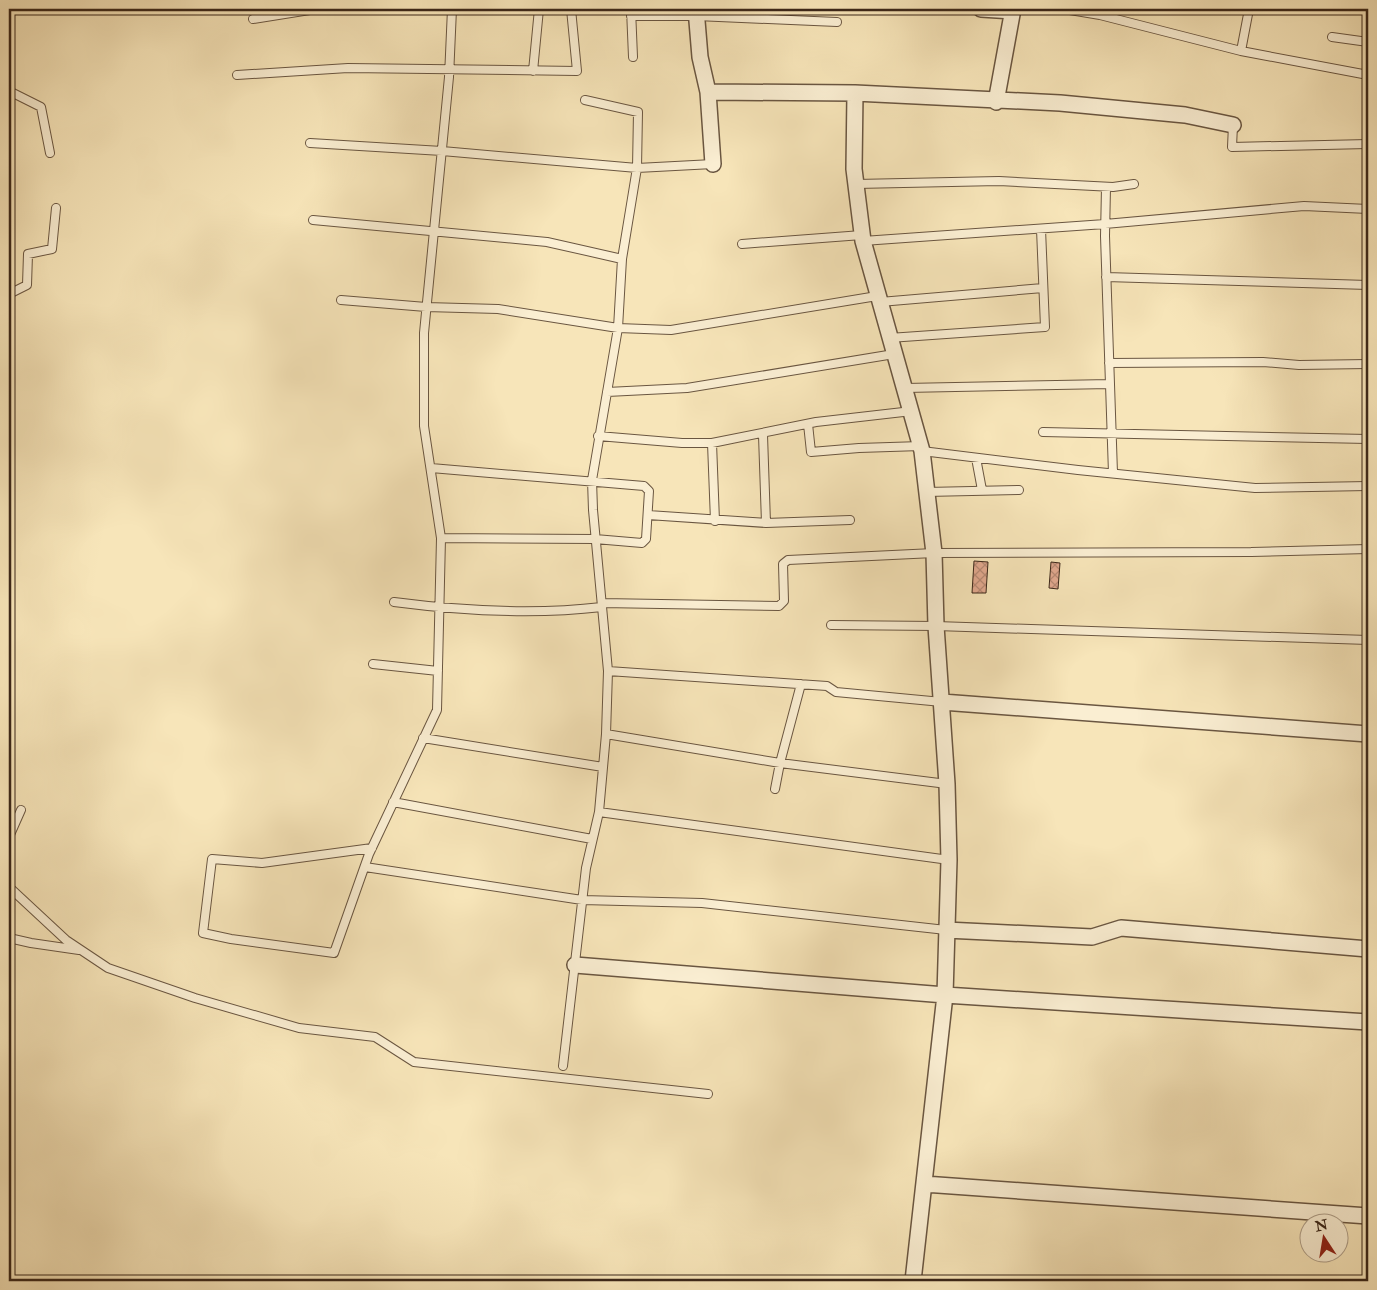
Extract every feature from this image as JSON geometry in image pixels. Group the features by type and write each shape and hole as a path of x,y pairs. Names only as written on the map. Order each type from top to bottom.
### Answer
{"street":[{"path":"981,9 1013,10 996,102"},
{"path":"696,12 700,57 708,92 713,164"},
{"path":"708,92 855,93 996,102 1060,103 1176,114 1233,125"},
{"path":"855,93 856,184 863,238 889,338 912,411 921,448 934,553 936,626 947,784 949,860 945,994 913,1281"},
{"path":"942,702 1368,734"},
{"path":"946,930 1092,937 1121,928 1368,949"},
{"path":"575,965 945,994 1368,1022"},
{"path":"924,1184 1368,1216"}],"lane":[{"path":"253,18 316,9"},
{"path":"372,848 262,863 212,859 203,932 231,939 334,953 372,848 437,710 442,538 424,426 424,333 449,70 452,9"},
{"path":"533,72 539,9"},
{"path":"237,75 348,68 577,72 571,9"},
{"path":"1064,9 1093,11 1241,50 1368,75"},
{"path":"1241,50 1249,9"},
{"path":"633,57 631,13 696,12 837,22"},
{"path":"1332,37 1368,42"},
{"path":"9,91 41,107 50,153"},
{"path":"563,1066 582,900 592,839 599,812 606,734 608,671 595,539 592,480 598,436 618,328 622,259 637,168 638,112 585,100"},
{"path":"1233,125 1232,147 1368,144"},
{"path":"310,143 442,150 637,168 713,164"},
{"path":"856,184 999,181 1106,187 1134,184"},
{"path":"1106,187 1106,277 1113,474"},
{"path":"742,244 1041,229 1304,206 1368,209"},
{"path":"9,294 27,285 28,254 52,249 56,208"},
{"path":"313,220 547,242 622,259"},
{"path":"889,338 1045,327 1041,229"},
{"path":"1106,277 1368,285"},
{"path":"341,300 426,307 498,309 618,328 671,330 879,299 1042,288"},
{"path":"607,392 687,388 894,354"},
{"path":"1109,364 1263,362 1299,365 1368,364"},
{"path":"905,388 1110,384"},
{"path":"598,436 682,443 712,443 808,424 912,411"},
{"path":"808,424 811,452 921,448 976,458 1255,488 1368,486"},
{"path":"1043,432 1368,439"},
{"path":"763,434 766,523"},
{"path":"712,443 715,521"},
{"path":"976,458 982,490"},
{"path":"431,468 592,480 647,487 648,515 644,542 595,539 442,538"},
{"path":"926,492 1019,490"},
{"path":"648,515 766,523 850,520"},
{"path":"394,602 440,608 556,612 602,605 779,606 784,601 784,561 934,553 1241,552 1368,549"},
{"path":"831,625 936,626 1368,640"},
{"path":"373,664 438,670"},
{"path":"608,671 827,686 836,692 942,702"},
{"path":"775,789 801,684"},
{"path":"606,734 780,763 947,784"},
{"path":"423,738 603,767"},
{"path":"393,802 592,839"},
{"path":"9,837 21,810"},
{"path":"599,812 949,860"},
{"path":"365,867 582,900 702,903 946,930"},
{"path":"9,888 41,918 81,950 108,968 195,998 299,1028 375,1037 414,1062 708,1094"},
{"path":"9,938 31,944 81,950"}],"building":[{"path":"974,561 988,562 986,593 972,593"},
{"path":"1051,562 1060,563 1058,589 1049,588"}]}
